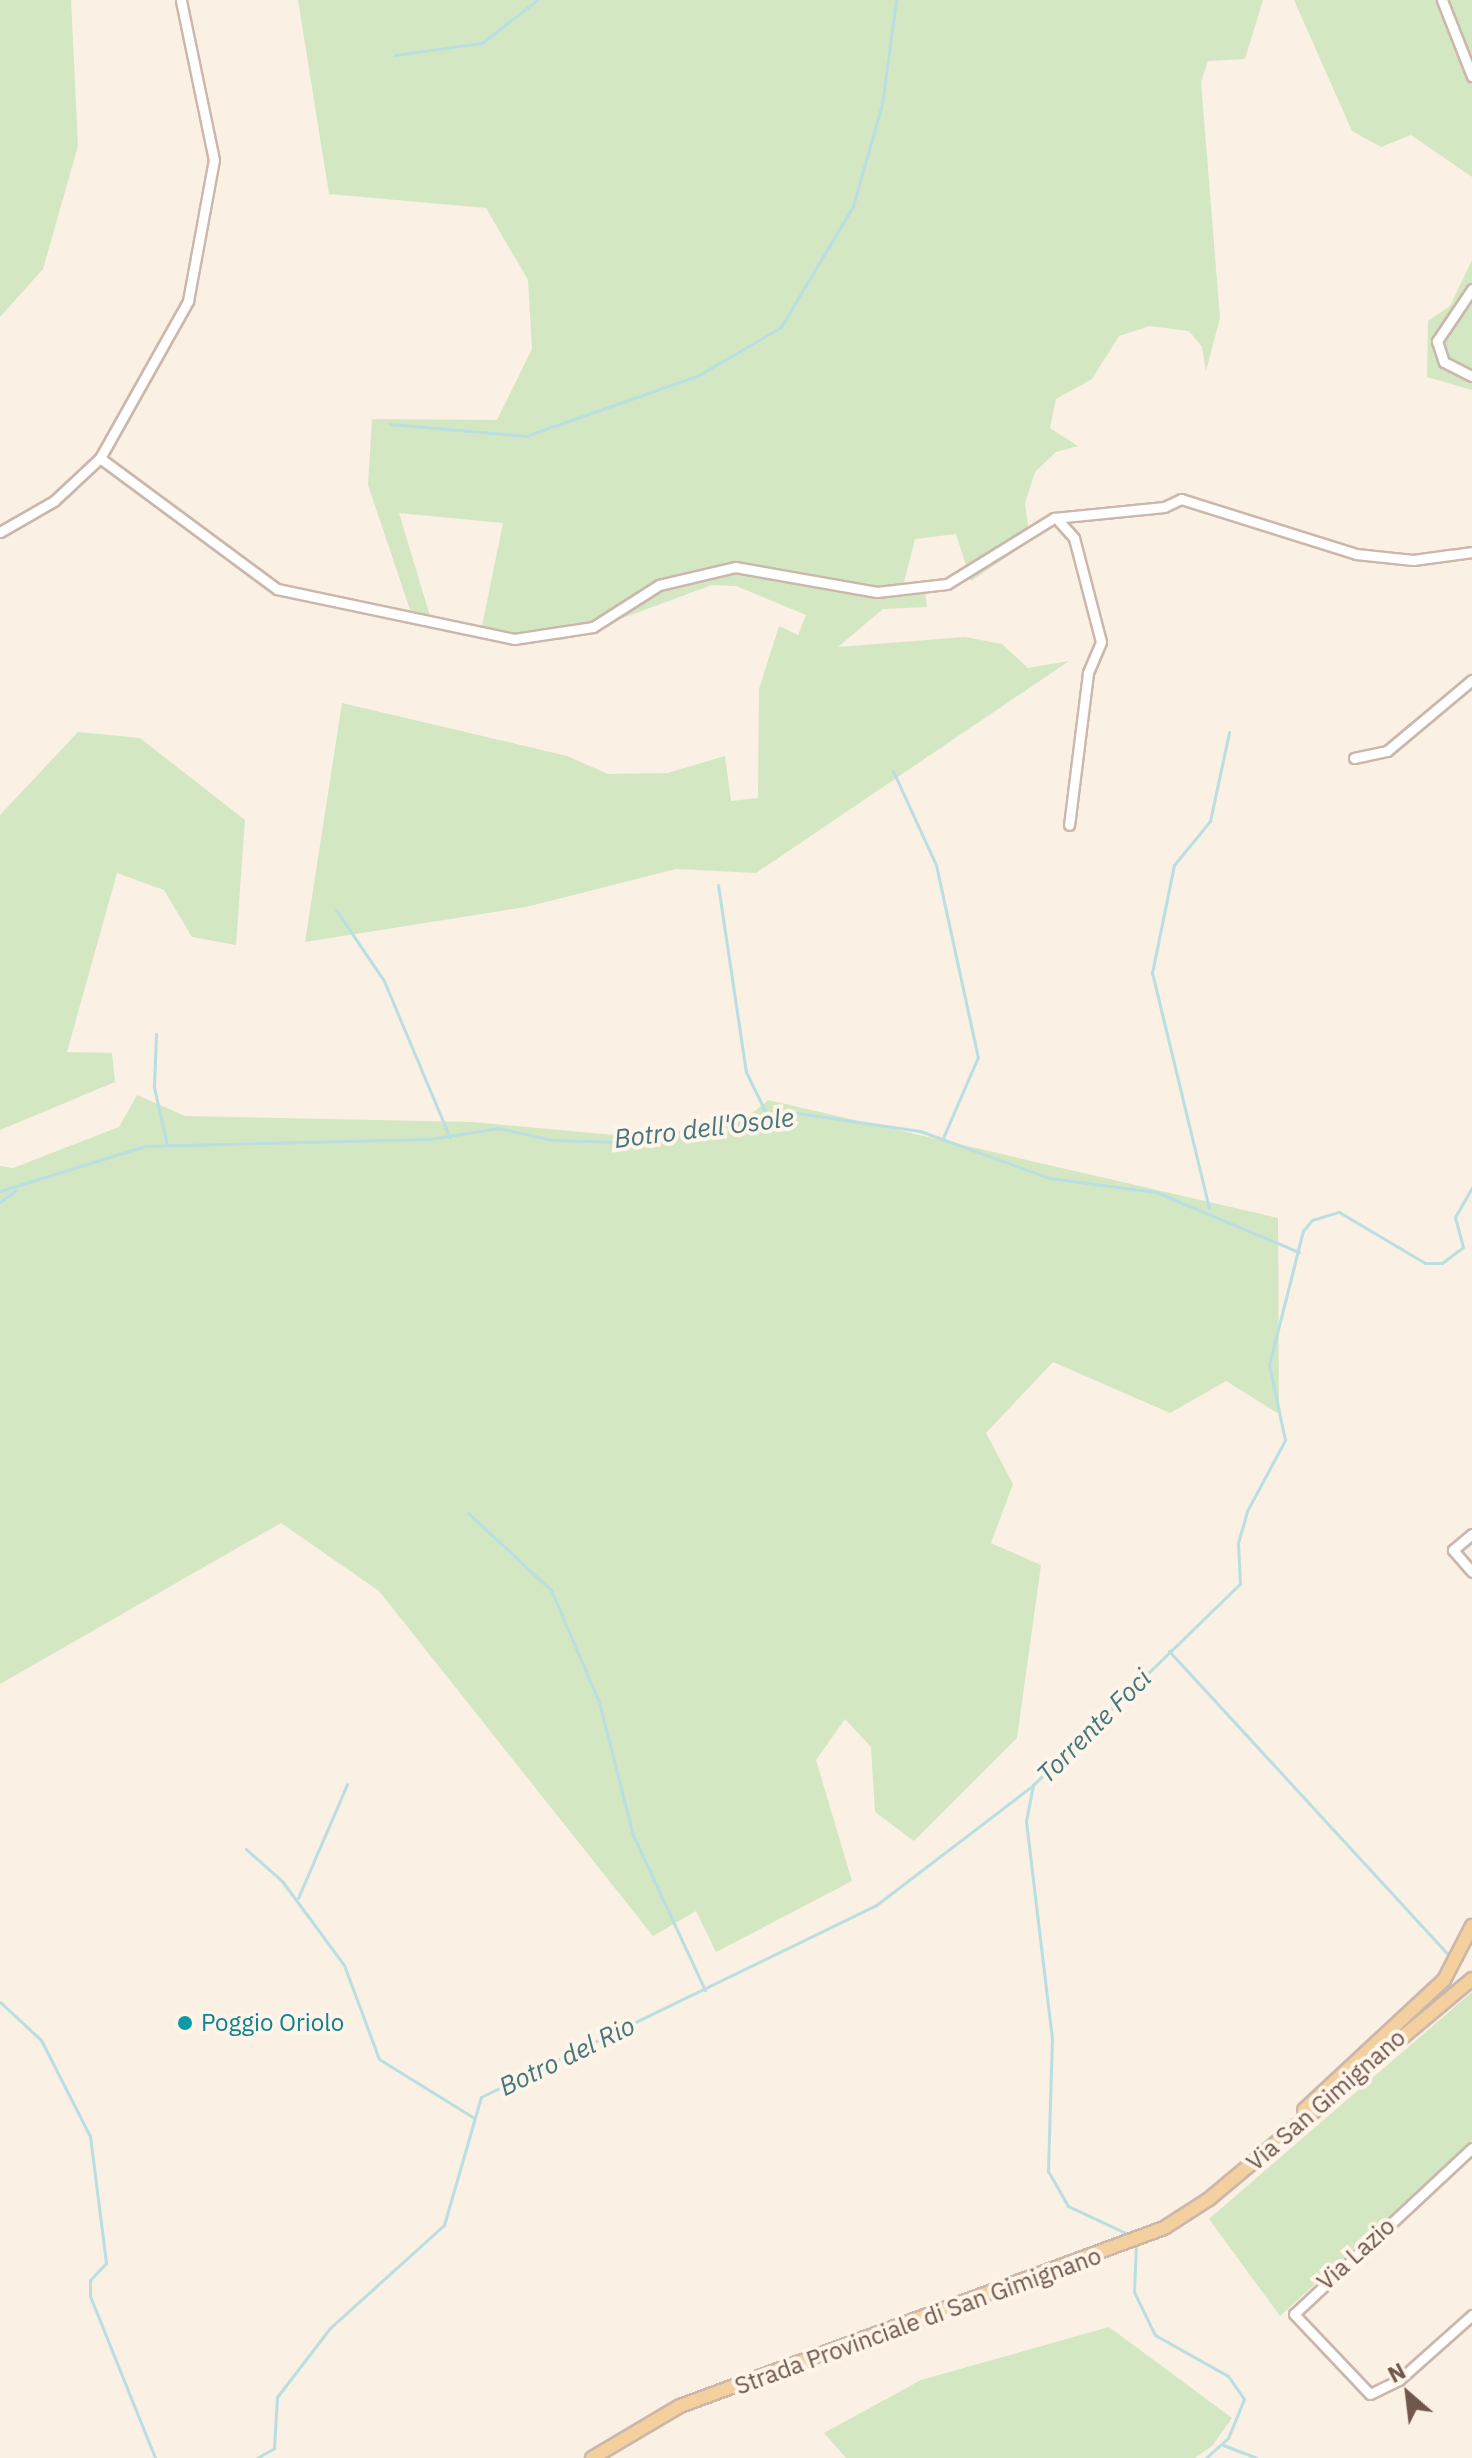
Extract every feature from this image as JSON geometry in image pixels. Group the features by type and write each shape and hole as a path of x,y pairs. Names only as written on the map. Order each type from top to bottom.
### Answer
{"main road":[{"name":"Via San Gimignano","path":"1239,2174 1444,1980 1472,1926"},
{"path":"1461,1952 1472,1971"},
{"name":"Via San Gimignano","path":"1239,2174 1472,1979"},
{"name":"Strada Provinciale di San Gimignano","path":"592,2458 680,2406 1119,2250 1156,2233 1239,2174"}],"street":[{"path":"0,532 54,501 100,458 188,301 209,201 209,123 181,0"},
{"path":"1442,0 1472,76"},
{"path":"1472,289 1437,341 1444,362 1472,376"},
{"path":"100,458 277,589 514,639 593,627 659,585 735,567 877,592 947,584 1054,518 1181,499 1356,554 1413,560 1472,552"},
{"path":"1054,518 1074,538 1101,642 1088,673 1069,825"},
{"path":"1354,758 1387,751 1472,680"},
{"path":"1472,1534 1453,1550 1472,1572"},
{"name":"Via Lazio","path":"1472,2148 1295,2311 1364,2393 1392,2385 1472,2315"}],"green space":[{"path":"0,0 71,0 78,146 43,269 0,317"},
{"path":"298,0 1263,0 1245,59 1208,61 1201,82 1220,318 1206,371 1202,347 1189,331 1150,326 1119,336 1092,379 1056,399 1050,428 1078,446 1056,452 1035,472 1025,503 1030,541 971,581 956,534 915,539 901,594 925,591 927,607 883,609 838,647 965,637 1002,644 1028,668 1069,661 756,873 676,869 526,907 305,942 342,703 567,756 608,774 668,773 725,756 731,801 758,798 759,689 779,626 798,635 806,615 736,586 712,585 563,640 480,636 503,523 399,513 430,616 410,610 368,485 372,419 497,420 532,349 528,280 486,208 329,194"},
{"path":"1294,0 1472,0 1472,177 1411,135 1381,147 1352,131"},
{"path":"1472,260 1472,390 1427,377 1428,321 1450,306"},
{"path":"78,732 140,738 245,820 236,945 192,937 164,890 117,873 67,1052 112,1053 115,1082 0,1130 0,815"},
{"path":"137,1095 185,1116 473,1122 625,1136 738,1125 768,1100 1278,1218 1279,1414 1226,1381 1170,1413 1053,1362 986,1433 1013,1484 991,1543 1041,1565 1017,1738 914,1841 875,1812 871,1747 845,1719 816,1760 852,1881 716,1952 696,1911 653,1936 379,1591 281,1523 0,1684 0,1166 13,1168 119,1127"},
{"path":"1472,1992 1472,2141 1280,2316 1209,2219"},
{"path":"1109,2327 1232,2418 1212,2446 1195,2458 846,2458 824,2433 921,2380"}],"waterway":[{"path":"395,55 482,43 537,0"},
{"path":"390,424 526,436 699,375 781,327 853,206 882,104 896,0"},
{"path":"1209,1208 1152,973 1174,865 1210,821 1229,732"},
{"path":"893,771 936,865 978,1057 942,1140"},
{"path":"718,885 746,1072 768,1117"},
{"path":"336,910 384,981 450,1138"},
{"path":"156,1034 154,1087 167,1145"},
{"name":"Botro dell'Osole","path":"0,1191 145,1146 429,1139 499,1128 552,1140 619,1142 797,1113 920,1131 1049,1178 1156,1192 1299,1252"},
{"name":"Torrente Foci","path":"1132,2236 1068,2206 1048,2171 1052,2039 1026,1821 1033,1785 1240,1584 1238,1543 1247,1511 1285,1440 1269,1365 1303,1231 1312,1220 1339,1212 1425,1263 1442,1263 1463,1247 1455,1217 1472,1187"},
{"path":"0,1202 16,1190"},
{"path":"468,1513 551,1590 599,1702 633,1835 705,1990"},
{"path":"1169,1651 1449,1955"},
{"path":"298,1898 347,1784"},
{"name":"Botro del Rio","path":"257,2458 274,2448 277,2397 330,2328 444,2225 481,2097 875,1906 1033,1785"},
{"path":"246,1849 282,1881 344,1965 379,2059 474,2118"},
{"path":"0,2002 41,2040 90,2136 106,2263 90,2280 90,2296 155,2458"},
{"name":"Torrente Foci","path":"1136,2243 1134,2292 1155,2335 1228,2376 1244,2399 1228,2438 1206,2458"},
{"path":"1223,2445 1257,2458"}],"place":[{"name":"Poggio Oriolo","path":"185,2023"}]}
